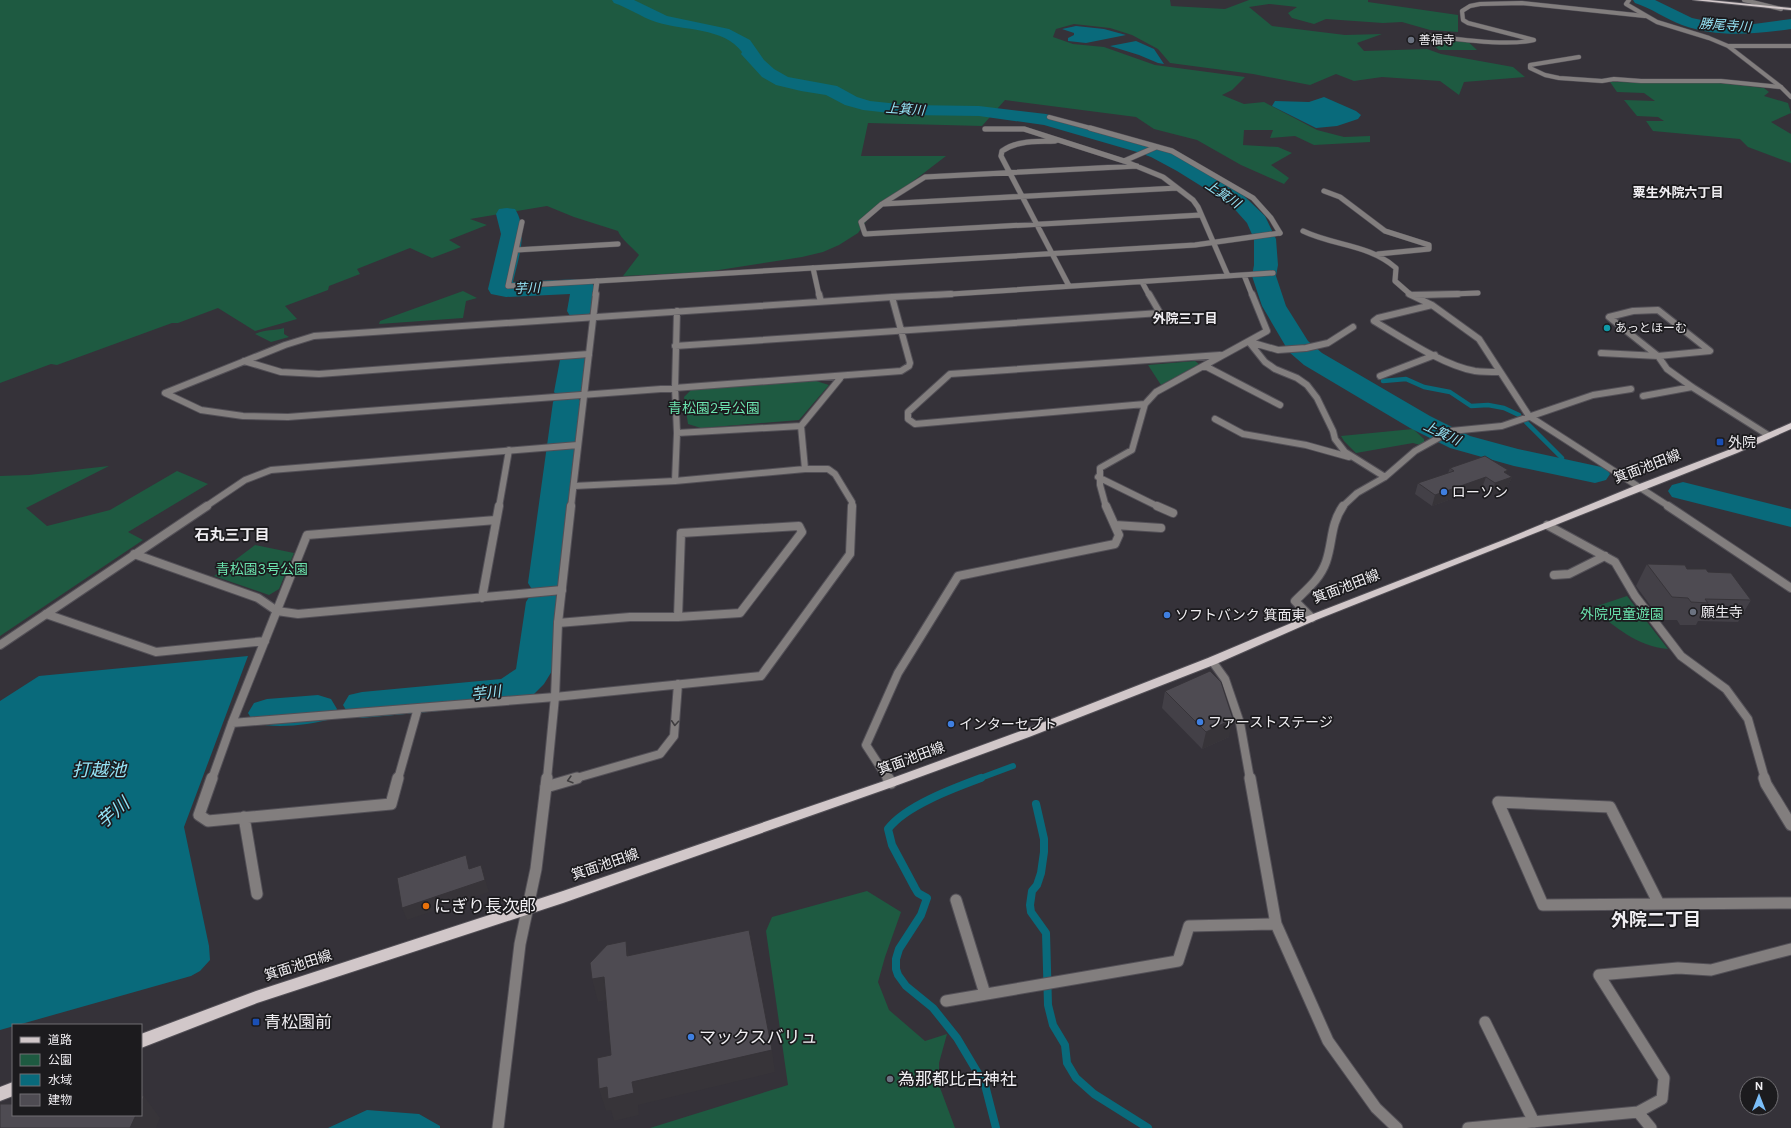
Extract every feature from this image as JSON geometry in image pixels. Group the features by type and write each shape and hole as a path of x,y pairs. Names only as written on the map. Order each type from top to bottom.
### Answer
{"main road":[{"path":"1695,0 1791,9"},
{"name":"箕面池田線","path":"142,1041 256,997 527,909 891,783 1032,731 1212,662 1312,618 1734,451 1791,426"},
{"path":"0,1094 12,1089"}],"street":[{"path":"1744,0 1780,9"},
{"path":"1627,1 1631,8 1657,22 1709,38 1728,46 1791,97"},
{"path":"1423,35 1523,42 1534,40 1468,23 1463,20 1462,11 1470,6 1480,4 1522,3 1645,16"},
{"path":"1728,46 1791,46"},
{"path":"1578,57 1530,65 1530,68 1537,72 1559,78 1641,81 1721,80 1781,88"},
{"path":"522,222 508,286 1054,254 1213,243 1280,233 1271,218 1253,198 1172,151 1154,148 1049,117"},
{"path":"985,129 1024,129 1124,161 1163,177 1193,200 1228,276"},
{"path":"1058,141 1017,143 1008,146 1002,151 1001,156 1021,196 1054,254 1069,286"},
{"path":"1124,161 1154,148"},
{"path":"1137,166 925,177 882,204 861,222 865,234 1201,215"},
{"path":"882,204 1177,188"},
{"path":"1324,191 1340,197 1385,231 1429,245 1429,249 1378,254"},
{"path":"1303,231 1312,236 1378,254 1391,262 1396,268 1395,281 1411,295 1432,305 1479,339 1529,416 1640,487 1791,588"},
{"path":"516,250 618,244"},
{"path":"813,268 821,302"},
{"path":"892,297 910,363 906,369 896,371 280,417 243,416 201,410 165,393 285,345 314,336 593,316 821,302 892,297 1069,286 1142,282 1271,273"},
{"path":"891,783 866,745 898,673 958,576 1115,544 1119,535 1100,487 1098,477 1100,468 1132,450 1145,404 1156,392 1249,342 1267,330 1253,300 1244,275"},
{"path":"498,1128 520,944 536,869 546,787 555,698 558,623 597,281"},
{"path":"676,346 1160,313 1142,282"},
{"path":"1411,295 1478,293"},
{"path":"1432,305 1378,318 1374,321 1416,346 1472,370 1500,372"},
{"path":"1601,353 1658,356 1710,351 1658,310 1633,311 1610,317 1658,356 1667,369 1692,388 1768,435"},
{"path":"675,481 677,433 675,387 677,311"},
{"path":"1249,342 1278,350 1295,350 1328,343 1353,327"},
{"path":"1249,342 1265,362 1275,369 1297,378 1307,385 1316,398 1339,446 1354,458 1385,477"},
{"path":"244,361 270,371 290,374 319,374 589,354"},
{"path":"1145,404 915,424 908,419 908,412 950,374 1223,355"},
{"path":"1380,376 1435,355"},
{"path":"1205,366 1280,404"},
{"path":"805,469 801,426 842,376"},
{"path":"1312,618 1295,601 1317,580 1326,562 1336,516 1345,503 1356,493 1385,477 1415,450 1452,431 1502,426 1593,395 1631,388"},
{"path":"1643,396 1692,388"},
{"path":"1215,419 1243,434 1306,445 1354,458"},
{"path":"677,433 801,426"},
{"path":"0,645 245,480 271,470 578,445"},
{"path":"482,598 509,450"},
{"path":"232,723 555,698 761,676 850,554 852,502 835,474 828,469 805,469 675,481 574,486"},
{"path":"1098,477 1173,514"},
{"path":"418,708 391,804 208,821 199,815 232,723 307,535 496,520"},
{"path":"1116,525 1161,528"},
{"path":"1547,525 1615,562 1635,596 1681,656 1726,689 1748,719 1766,784 1791,824"},
{"path":"558,623 630,617 678,617 740,613 802,532 799,526 681,533 678,617"},
{"path":"134,554 258,598 277,611 298,614 562,590"},
{"path":"1554,575 1569,574 1605,556"},
{"path":"46,614 156,652 265,641"},
{"path":"1212,662 1225,679 1240,723 1276,924 1328,1040 1376,1108 1397,1128"},
{"path":"546,787 660,754 674,736 678,684"},
{"path":"1658,904 1610,807 1498,802 1543,905 1791,903"},
{"path":"244,817 257,894"},
{"path":"956,900 985,994"},
{"path":"946,1001 1178,961 1188,926 1276,924"},
{"path":"1468,1128 1638,1112 1662,1099 1664,1078 1599,976 1678,968 1711,970 1791,949"},
{"path":"1486,1022 1534,1122"},
{"path":"1638,1112 1652,1128"}],"green space":[{"path":"0,0 1170,0 1171,6 1225,9 1249,0 1368,0 1368,2 1458,15 1458,32 1430,30 1402,22 1383,23 1326,19 1314,24 1292,18 1288,13 1297,7 1269,4 1249,7 1272,26 1345,35 1382,34 1357,43 1364,51 1427,49 1441,54 1513,67 1525,77 1464,82 1459,95 1440,81 1382,77 1354,81 1336,74 1310,85 1253,74 1170,63 1158,49 1132,35 1110,28 1074,24 1056,29 1053,37 1073,44 1104,47 1155,65 1245,77 1232,90 1222,95 1244,104 1264,102 1317,130 1344,137 1370,136 1370,142 1314,145 1295,136 1270,138 1273,130 1244,130 1243,145 1278,147 1292,153 1271,165 1289,178 1284,184 1241,165 1197,140 1154,129 1136,117 1005,100 982,126 868,123 861,156 946,156 873,212 858,233 839,245 823,252 802,257 706,272 623,276 639,255 624,240 618,231 574,217 547,206 470,219 487,225 449,240 461,247 432,258 410,248 357,269 360,274 329,286 328,290 285,306 297,319 255,331 218,308 178,323 172,323 57,365 51,364 0,383"},
{"path":"1422,36 1465,39 1477,50 1439,50"},
{"path":"1610,82 1719,83 1764,88 1769,92 1764,96 1788,103 1791,113 1771,122 1791,134 1791,163 1748,147 1740,139 1653,131 1646,121 1664,121 1658,117 1637,116 1624,100 1655,101 1644,93 1617,92"},
{"path":"463,291 477,298 466,301 463,318 379,324 380,321"},
{"path":"284,328 284,334 289,337 271,342 255,334 262,331"},
{"path":"1195,361 1199,364 1161,385 1148,365"},
{"name":"青松園2号公園","path":"816,381 829,385 799,420 701,428 688,424 684,397 691,390"},
{"path":"1413,429 1424,439 1424,442 1420,445 1413,443 1356,453 1341,436"},
{"path":"109,466 26,508 47,526 110,510 177,471 208,484 128,532 143,540 0,636 0,476 29,475"},
{"name":"青松園3号公園","path":"255,545 294,553 279,589 269,595 214,576"},
{"name":"外院児童遊園","path":"1627,596 1668,649 1636,640 1618,629 1591,608"},
{"path":"867,891 901,912 878,982 889,1010 925,1041 947,1034 939,1063 939,1085 955,1128 650,1128 788,1085 766,931 772,917"}],"water":[{"path":"1076,26 1104,29 1126,35 1086,43 1068,41 1068,38 1074,35 1074,33 1062,29"},
{"path":"1136,41 1154,49 1164,64 1110,46"},
{"path":"1324,97 1356,111 1361,115 1358,119 1337,126 1316,128 1272,106 1275,101 1309,102"},
{"name":"打越池","path":"248,656 184,827 209,946 210,960 200,971 191,976 21,1024 12,1024 12,1027 0,1030 0,701 39,676"},
{"path":"367,1110 419,1114 440,1126 440,1128 328,1128"}],"building":[{"path":"1485,456 1508,470 1504,472 1512,477 1495,483 1486,477 1435,495 1418,483 1454,471 1450,468"},
{"path":"1647,564 1685,565 1687,569 1706,569 1708,572 1731,573 1751,600 1705,599 1708,603 1691,602 1688,598 1672,597"},
{"path":"1210,671 1221,682 1233,719 1206,732 1165,691"},
{"path":"466,855 469,869 481,865 485,880 402,908 397,878"},
{"name":"マックスバリュ","path":"749,930 772,1050 632,1082 634,1093 608,1099 607,1087 599,1089 597,1058 611,1055 604,977 592,979 590,963 607,945 626,941 627,956"},
{"path":"0,1104 12,1104 12,1116 136,1116 130,1128 0,1128"}],"waterway":[{"name":"上箕川","path":"619,0 662,19 710,29 735,37 744,44 750,52"},
{"name":"勝尾寺川","path":"1640,0 1686,21 1716,28 1742,29 1791,24"},
{"name":"上箕川","path":"749,54 768,73 782,81 801,86 831,90 851,101 869,106 908,110 979,111 1046,120 1158,153 1184,167 1237,200 1257,221 1265,239 1266,265 1264,276 1274,306 1298,346 1313,359 1420,422 1460,442 1514,457 1595,474"},
{"name":"芋川","path":"507,214 512,234 500,289 506,290 581,286 583,287 579,311"},
{"name":"芋川","path":"568,392 573,360"},
{"path":"1383,381 1406,379 1424,387 1450,392 1471,406 1488,405 1504,408 1519,415"},
{"name":"芋川","path":"545,583 567,402"},
{"path":"1525,421 1562,458"},
{"name":"上箕川","path":"1570,465 1574,469"},
{"name":"上箕川","path":"1683,491 1791,518"},
{"name":"芋川","path":"362,705 504,692 513,689 528,679 534,671 543,602"},
{"name":"芋川","path":"267,713 318,709"},
{"path":"978,779 1013,766"},
{"path":"981,778 944,792 918,805 906,813 888,829 892,845 915,888 918,893 927,898 921,915 899,949 896,959 896,969 898,975 906,986 933,1008 957,1038 985,1085 996,1128"},
{"path":"1036,804 1044,839 1044,852 1041,873 1037,885 1032,891 1030,905 1031,912 1046,933 1048,1005 1053,1025 1065,1045 1067,1063 1076,1078 1094,1094 1148,1128"}],"place":[{"name":"善福寺","path":"1411,40"},
{"name":"あっとほーむ","path":"1607,328"},
{"name":"外院","path":"1720,442"},
{"name":"ローソン","path":"1444,492"},
{"name":"願生寺","path":"1693,612"},
{"name":"ソフトバンク 箕面東","path":"1167,615"},
{"name":"ファーストステージ","path":"1200,722"},
{"name":"インターセプト","path":"951,724"},
{"name":"にぎり長次郎","path":"426,906"},
{"name":"青松園前","path":"256,1022"},
{"name":"マックスバリュ","path":"691,1037"},
{"name":"為那都比古神社","path":"890,1079"}],"district":[{"name":"粟生外院六丁目","path":"1678,192"},
{"name":"外院三丁目","path":"1185,318"},
{"name":"石丸三丁目","path":"232,535"},
{"name":"外院二丁目","path":"1656,920"}]}
